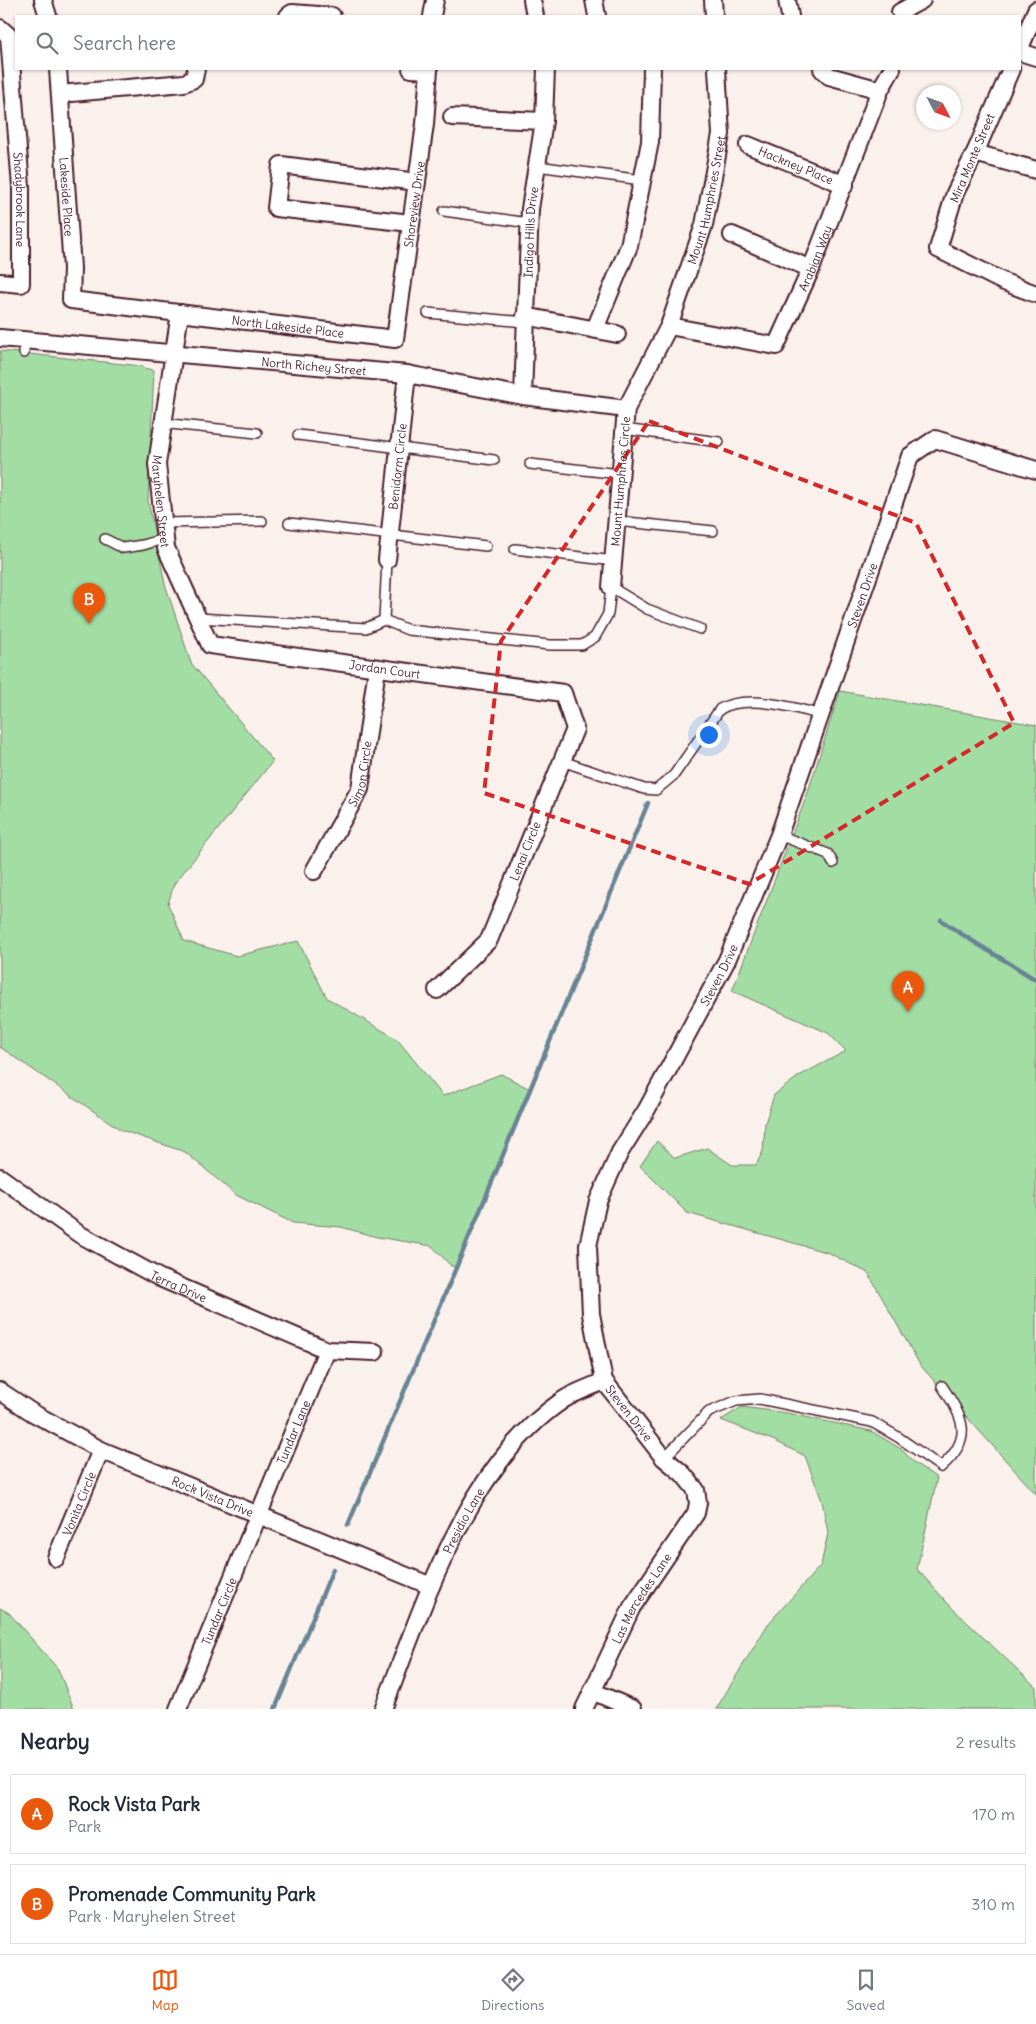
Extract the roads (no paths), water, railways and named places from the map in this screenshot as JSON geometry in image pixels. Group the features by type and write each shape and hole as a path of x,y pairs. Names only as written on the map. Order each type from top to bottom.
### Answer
{"street":[{"path":"44,0 48,15"},
{"path":"432,15 435,0"},
{"path":"532,0 535,15"},
{"path":"594,0 597,15"},
{"path":"713,0 714,15"},
{"path":"787,0 790,15"},
{"path":"899,10 922,0"},
{"path":"1021,46 1036,10"},
{"path":"289,15 292,13 319,15"},
{"name":"Shadybrook Lane","path":"0,282 21,284 21,187 4,32"},
{"path":"1021,52 1036,56"},
{"name":"Lakeside Place","path":"58,70 72,268 71,300"},
{"path":"60,94 184,83 194,79 196,70"},
{"name":"Shoreview Drive","path":"395,339 425,124 429,70"},
{"name":"Indigo Hills Drive","path":"523,396 529,223 544,121 546,70"},
{"path":"595,329 629,246 650,142 652,70"},
{"name":"Mount Humphries Street","path":"668,326 704,225 721,134 717,70"},
{"path":"823,70 829,76 880,90"},
{"name":"Arabian Way","path":"668,326 776,346 811,269 880,90 891,70"},
{"name":"Mira Monte Street","path":"1011,70 975,153 954,193 938,249 1004,282 1036,294"},
{"path":"452,117 544,121"},
{"name":"Hackney Place","path":"748,145 844,186"},
{"path":"975,153 1036,170"},
{"path":"411,224 276,208 280,165 417,182"},
{"path":"732,235 811,269"},
{"name":"North Lakeside Place","path":"71,300 395,339"},
{"path":"174,354 180,313"},
{"path":"525,319 617,334"},
{"name":"Mount Humphries Circle","path":"611,586 626,409 668,326"},
{"name":"North Richey Street","path":"0,338 24,347 174,354 407,374 523,396 626,409"},
{"name":"Maryhelen Street","path":"174,354 156,464 166,531 166,548 208,640"},
{"name":"Benidorm Circle","path":"387,560 407,374"},
{"name":"Steven Drive","path":"696,1490 683,1474 664,1458 604,1381 591,1314 588,1246 598,1201 620,1152 647,1109 727,960 779,835 910,456 934,439 1036,470"},
{"name":"Jordan Court","path":"208,640 210,645 563,694"},
{"name":"Simon Circle","path":"314,871 360,789 377,668"},
{"name":"Lenai Circle","path":"436,990 489,940 575,729 563,694"},
{"name":"Terra Drive","path":"0,1177 79,1234 160,1278 327,1350 375,1352"},
{"name":"Tundar Lane","path":"259,1513 327,1350"},
{"name":"Presidio Lane","path":"384,1709 431,1586 478,1492 519,1438 563,1399 604,1381"},
{"name":"Rock Vista Drive","path":"0,1391 33,1413 101,1450 259,1513 431,1586"},
{"name":"Vonita Circle","path":"56,1558 101,1450"},
{"name":"Las Mercedes Lane","path":"584,1709 632,1607 696,1513 698,1502 696,1490"},
{"name":"Tundar Circle","path":"178,1709 259,1513"},
{"path":"592,1691 633,1709"}],"lane":[{"path":"537,166 642,180"},
{"path":"444,211 529,223"},
{"path":"428,313 525,319"},
{"path":"162,423 256,433"},
{"path":"624,429 719,442"},
{"path":"298,435 494,460"},
{"path":"530,464 620,474"},
{"path":"105,539 123,548 143,545 166,531 262,521"},
{"path":"617,521 713,530"},
{"path":"289,523 390,533 486,546"},
{"path":"515,549 614,561"},
{"path":"384,620 387,560"},
{"path":"198,618 366,628 384,620 408,630 550,645 582,645 595,637 608,614 611,586 647,609 700,630"},
{"path":"562,761 644,789 656,790 674,775 720,709 728,705 739,702 754,703 798,708 821,715"},
{"path":"779,835 828,854 833,863"},
{"path":"664,1458 709,1412 736,1401 760,1399 872,1422 898,1437 941,1467 955,1455 964,1432 956,1407 942,1386"}],"waterway":[{"path":"348,1525 648,803"},
{"path":"941,920 1036,980"},
{"path":"275,1709 333,1569"}],"place":[{"name":"Promenade Community Park","path":"89,624"},
{"name":"Rock Vista Park","path":"908,1012"}]}
